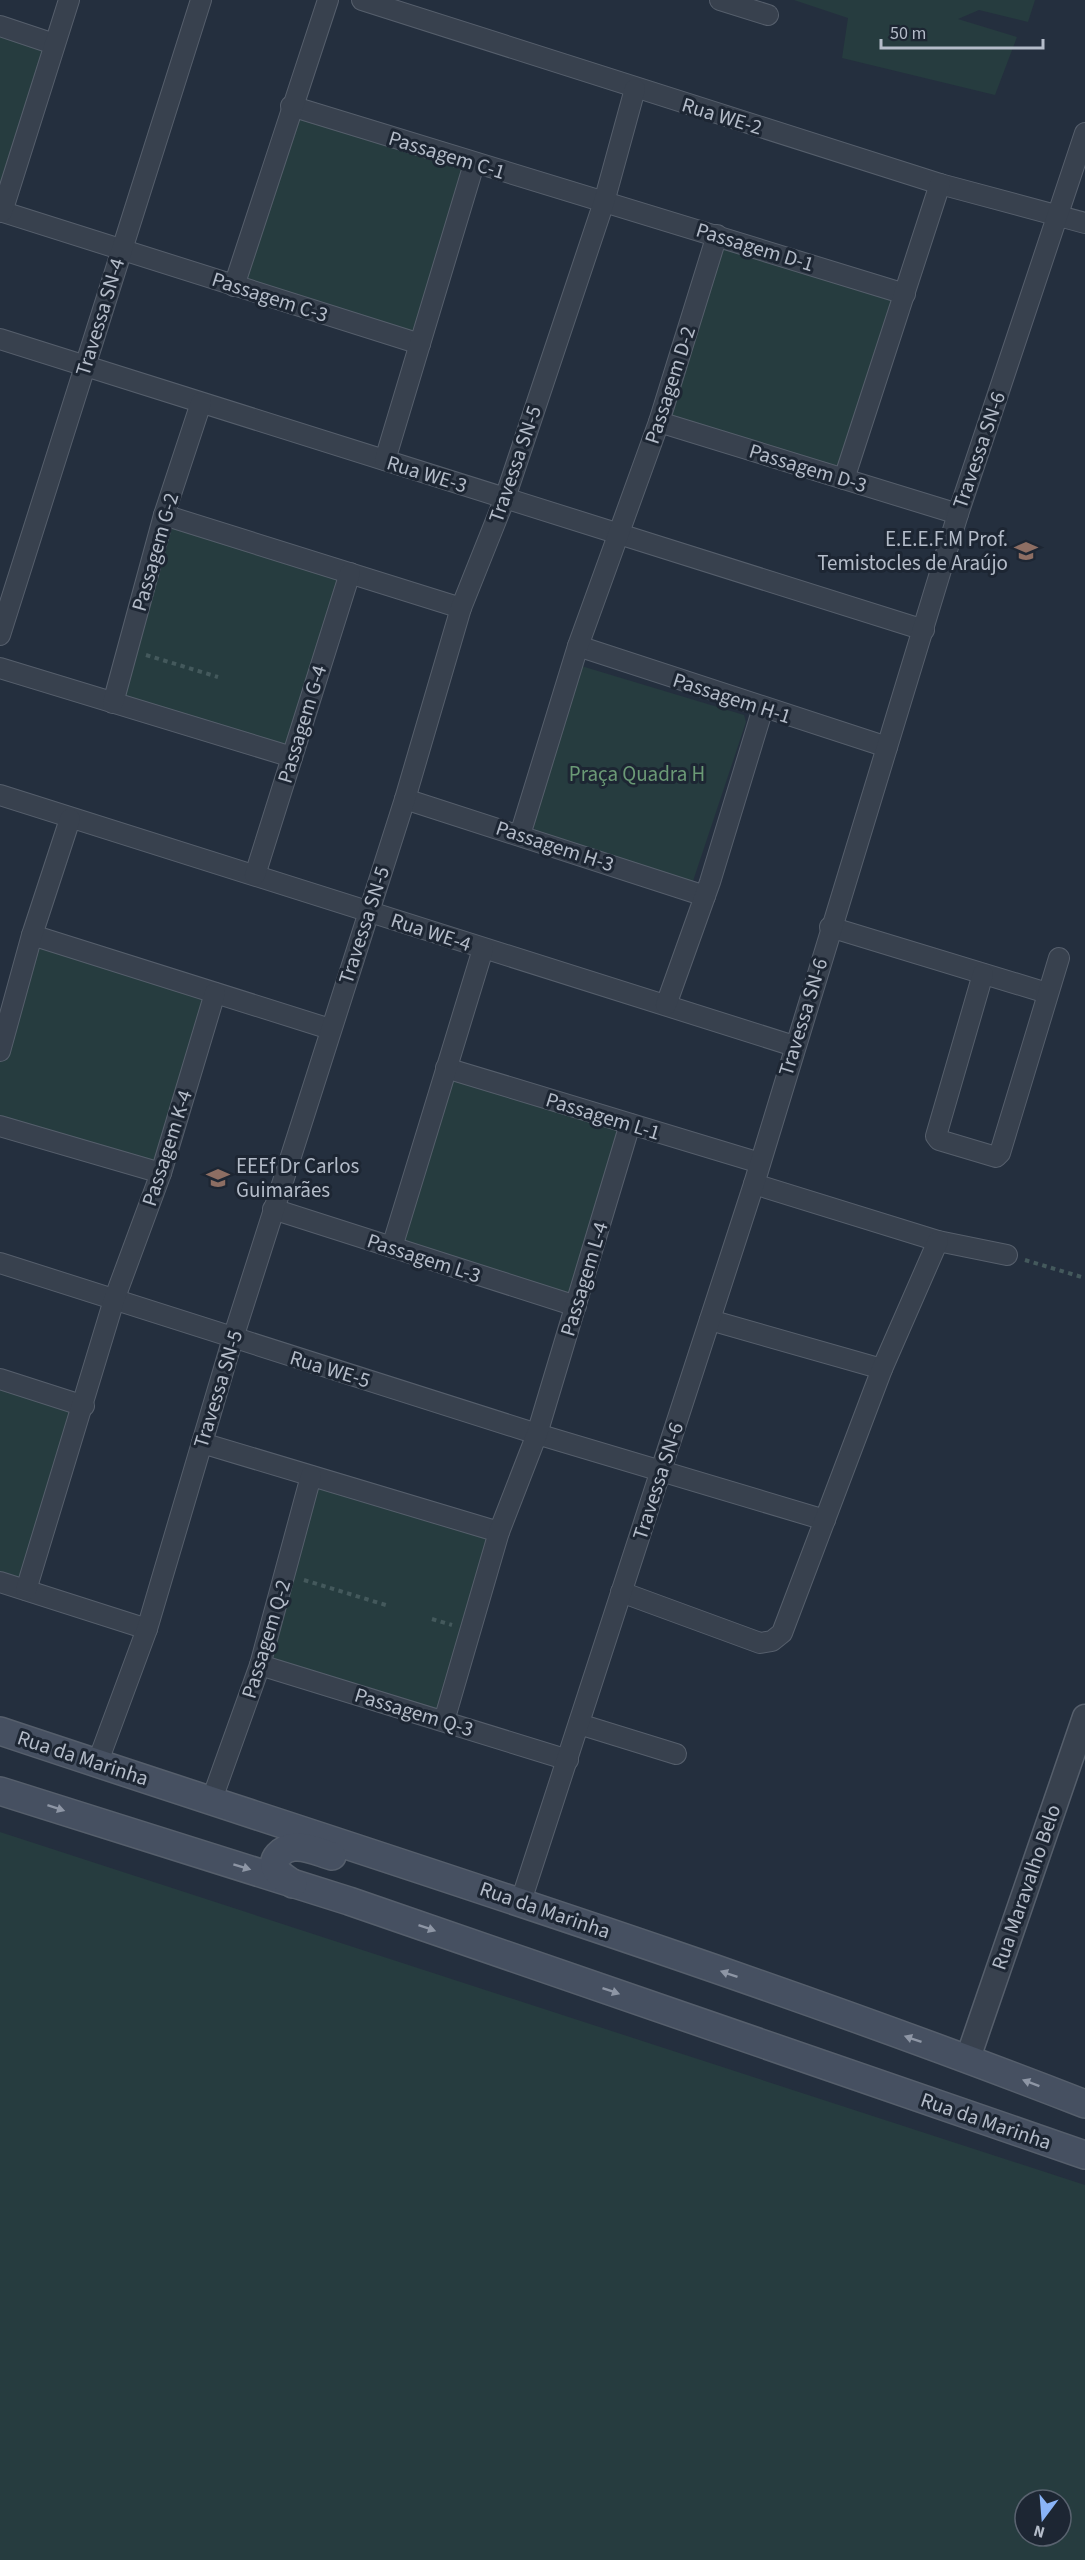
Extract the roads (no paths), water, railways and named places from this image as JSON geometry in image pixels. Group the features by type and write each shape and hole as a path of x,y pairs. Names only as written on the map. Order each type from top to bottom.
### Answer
{"main road":[{"name":"Rua da Marinha","path":"0,1731 520,1901 968,2058 1085,2104"},
{"name":"Rua da Marinha","path":"0,1791 293,1884 1085,2155"},
{"path":"293,1884 277,1871 275,1866 276,1857 285,1849 297,1846 379,1870 471,1885"}],"street":[{"path":"1,212 69,0"},
{"name":"Travessa SN-4","path":"0,635 201,0"},
{"path":"234,285 291,106 328,0"},
{"name":"Rua WE-2","path":"362,0 940,184 1085,223"},
{"path":"720,0 768,15"},
{"path":"0,26 54,44"},
{"name":"Travessa SN-5","path":"98,1764 147,1629 233,1338 405,799 461,608 505,498 604,202 635,88"},
{"name":"Passagem C-1","path":"291,106 474,165 604,202"},
{"name":"Travessa SN-6","path":"520,1901 568,1760 754,1184 830,927 924,630 958,514 1085,133"},
{"path":"385,460 474,165"},
{"path":"844,479 940,184"},
{"name":"Passagem D-1","path":"604,202 905,294"},
{"name":"Passagem C-3","path":"1,212 420,344"},
{"name":"Passagem D-2","path":"520,834 578,646 658,422 717,235"},
{"name":"Rua WE-3","path":"0,339 924,630"},
{"name":"Passagem G-2","path":"113,703 164,515 201,403"},
{"name":"Passagem D-3","path":"658,422 958,514"},
{"path":"164,515 461,608"},
{"name":"Passagem G-4","path":"255,875 350,573"},
{"name":"Passagem H-1","path":"578,646 887,747"},
{"path":"0,668 292,757"},
{"path":"666,1005 705,896 763,708"},
{"name":"Rua WE-4","path":"0,795 794,1046"},
{"name":"Passagem H-3","path":"405,799 520,834 705,896"},
{"path":"0,1051 32,936 70,819"},
{"path":"830,927 1047,993"},
{"path":"32,936 330,1029"},
{"path":"392,1247 483,949"},
{"path":"983,974 936,1136 939,1140 996,1157 1000,1153 1059,958"},
{"name":"Passagem K-4","path":"26,1590 84,1406 114,1300 161,1173 215,993"},
{"name":"Passagem L-1","path":"446,1068 760,1163"},
{"name":"Passagem L-4","path":"444,1720 499,1532 537,1434 630,1124"},
{"path":"0,1126 161,1173"},
{"path":"754,1184 938,1241 1007,1255"},
{"name":"Passagem L-3","path":"273,1209 576,1306"},
{"path":"621,1592 760,1643 772,1641 782,1633 882,1368 938,1241"},
{"name":"Rua WE-5","path":"0,1263 537,1434 825,1520"},
{"path":"710,1320 882,1368"},
{"path":"0,1379 84,1406"},
{"path":"202,1443 499,1532"},
{"name":"Passagem Q-2","path":"212,1799 260,1665 311,1476"},
{"path":"0,1582 147,1629"},
{"name":"Passagem Q-3","path":"260,1665 568,1760"},
{"name":"Rua Maravalho Belo","path":"968,2058 1085,1716"},
{"path":"579,1724 676,1754"}],"place":[{"name":"E.E.E.F.M Prof. Temistocles de Araújo","path":"1026,551"},
{"name":"EEEf Dr Carlos Guimarães","path":"218,1178"}],"park label":[{"name":"Praça Quadra H","path":"637,774"}]}
